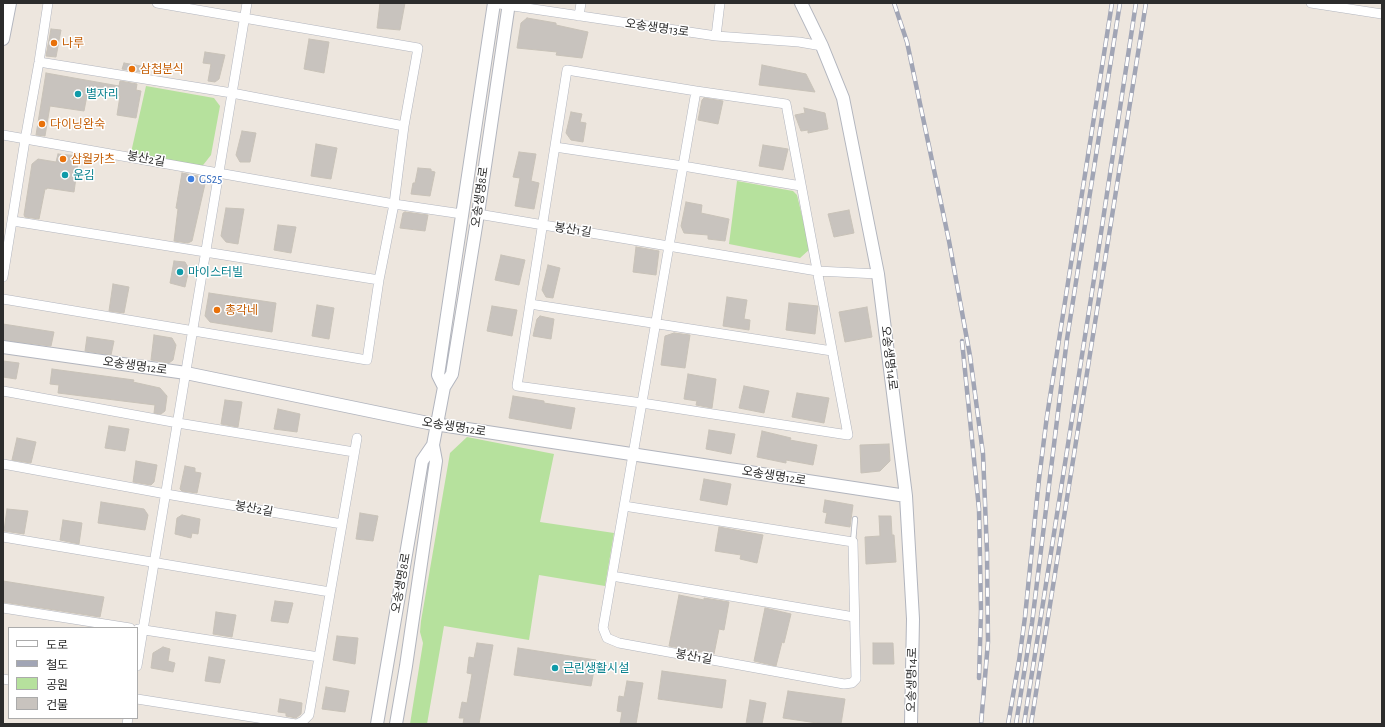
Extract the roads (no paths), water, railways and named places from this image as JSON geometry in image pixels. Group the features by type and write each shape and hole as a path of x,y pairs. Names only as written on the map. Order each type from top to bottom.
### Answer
{"street":[{"path":"3,39 10,3"},
{"path":"3,278 48,3"},
{"path":"3,299 367,360 379,280 394,204 404,126 418,48 157,3"},
{"path":"138,654 140,630 166,494 247,3"},
{"name":"오송생명13로","path":"494,3 716,36 798,42 822,46"},
{"name":"오송생명8로","path":"444,387 438,375 494,3"},
{"path":"579,16 581,3"},
{"path":"716,36 720,3"},
{"name":"오송생명14로","path":"801,3 822,46 843,98 878,274 906,496 913,619 911,724"},
{"path":"1311,3 1382,14"},
{"name":"오송생명8로","path":"396,724 436,460 433,444 436,424 444,387 452,374 478,214 508,4"},
{"path":"39,62 232,93 404,126"},
{"path":"567,70 696,92 786,104 848,435 642,403 517,386 567,70"},
{"name":"봉산1길","path":"696,92 603,628 607,638 619,643 844,684 852,683 856,679 854,617"},
{"name":"봉산2길","path":"3,135 394,204 462,214"},
{"path":"555,147 683,166 801,186"},
{"name":"봉산1길","path":"478,214 817,271 878,274"},
{"path":"13,221 379,280"},
{"path":"530,304 832,351"},
{"name":"오송생명12로","path":"3,347 186,373 436,424 906,496"},
{"path":"3,391 178,423 354,452"},
{"path":"138,699 297,724 304,721 309,715 357,438"},
{"name":"오송생명8로","path":"377,724 422,461 433,444"},
{"name":"봉산2길","path":"3,464 342,524"},
{"path":"612,576 854,617 853,542 624,506"},
{"path":"3,537 330,592"},
{"path":"3,608 124,627"},
{"path":"140,630 319,658"}],"lane":[{"path":"853,542 855,519"}],"railway":[{"path":"894,3 907,42 949,241 970,356 983,454 987,552 988,642 981,724"},
{"path":"1008,724 1025,617 1047,416 1112,3"},
{"path":"1016,724 1032,623 1067,339 1120,3"},
{"path":"1024,724 1136,3"},
{"path":"1031,724 1146,3"},
{"path":"962,341 979,509 981,611 979,678"}],"place":[{"name":"나루","path":"54,43"},
{"name":"삼첩분식","path":"132,69"},
{"name":"별자리","path":"78,94"},
{"name":"다이닝완숙","path":"42,124"},
{"name":"삼월카츠","path":"63,159"},
{"name":"운김","path":"65,175"},
{"name":"GS25","path":"191,179"},
{"name":"마이스터빌","path":"180,272"},
{"name":"총각네","path":"217,310"},
{"name":"근린생활시설","path":"555,668"}]}
